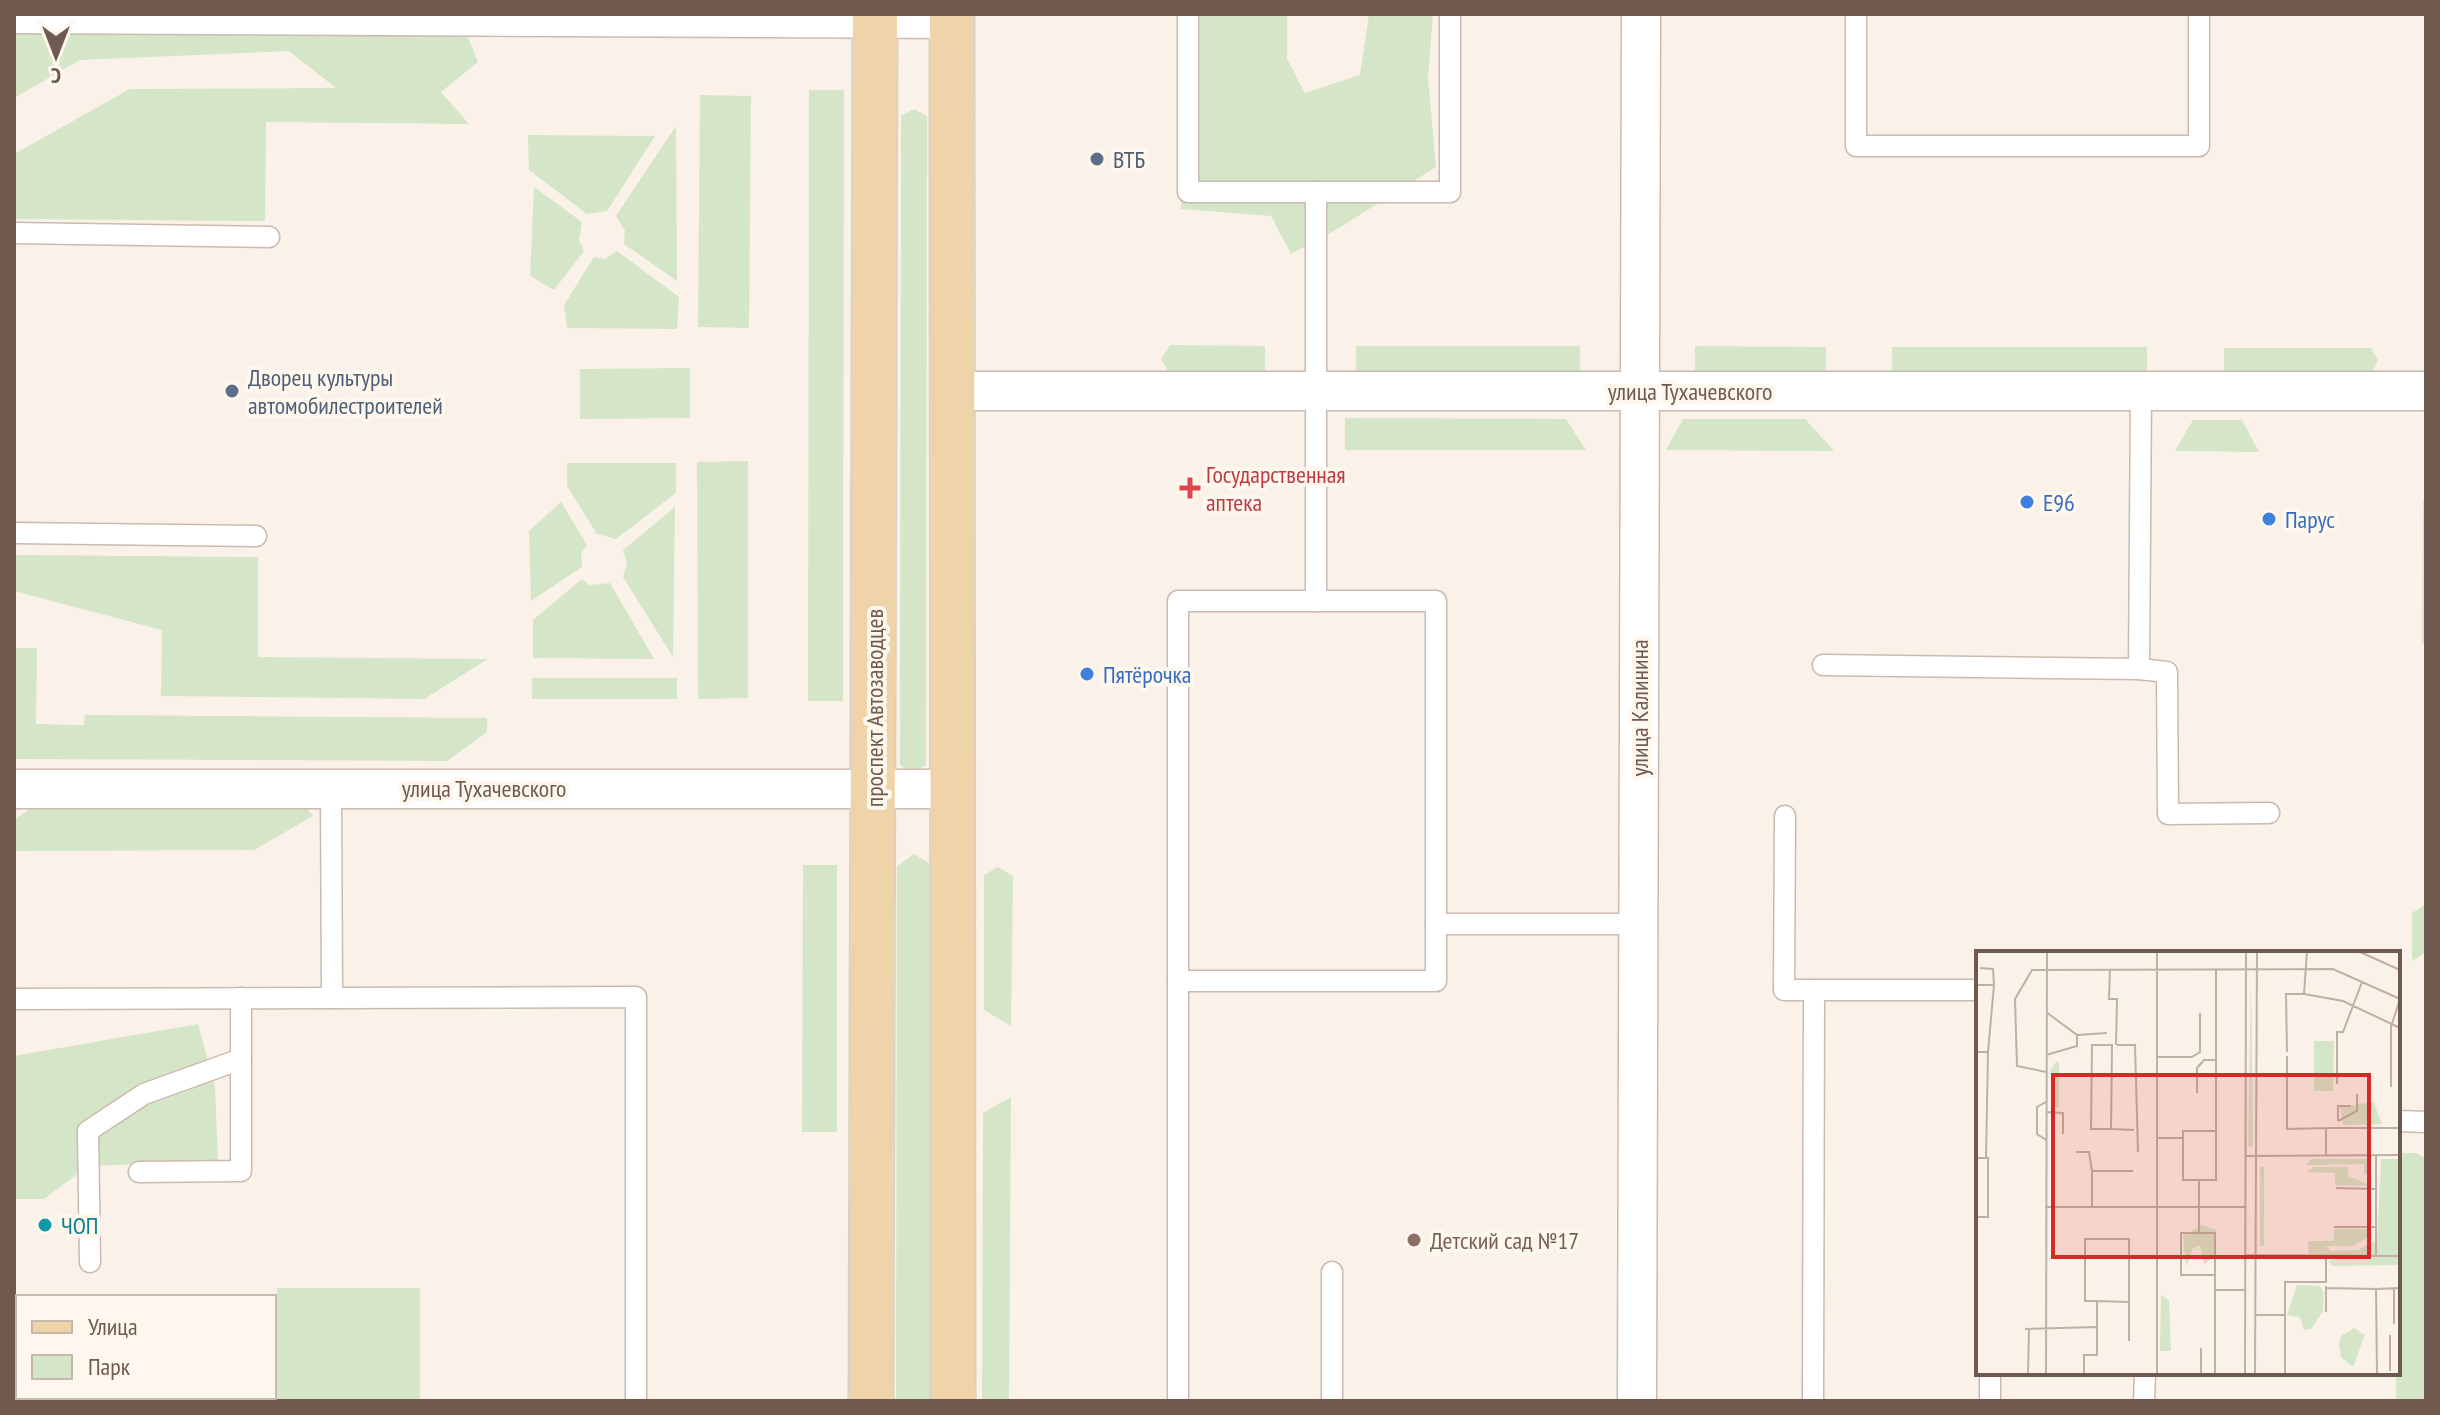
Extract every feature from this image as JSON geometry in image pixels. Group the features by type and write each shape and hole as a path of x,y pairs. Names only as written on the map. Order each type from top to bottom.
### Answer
{"main road":[{"name":"проспект Автозаводцев","path":"871,1401 875,16"},
{"path":"952,16 953,1401"}],"street":[{"path":"14,14 952,16"},
{"name":"улица Калинина","path":"1637,1401 1641,14"},
{"name":"улица Тухачевского","path":"953,391 2426,391"},
{"name":"улица Тухачевского","path":"14,789 954,789"}],"lane":[{"path":"1188,14 1188,192 1450,192 1450,14"},
{"path":"1856,14 1856,146 2199,146 2199,14"},
{"path":"1316,192 1316,601"},
{"path":"14,233 269,237"},
{"path":"2139,669 2141,391"},
{"path":"14,533 256,536"},
{"path":"1178,981 1436,981 1436,601 1178,601 1178,981 1178,1401"},
{"path":"1823,665 2139,669 2167,672 2168,814 2269,813"},
{"path":"331,789 332,998"},
{"path":"1785,816 1784,990 1976,990"},
{"path":"1436,924 1639,924"},
{"path":"1813,1401 1814,990"},
{"path":"14,999 636,997 636,1401"},
{"path":"139,1172 241,1171 241,998"},
{"path":"90,1262 88,1131 144,1094 241,1059"},
{"path":"2400,1121 2426,1122"},
{"path":"1332,1272 1332,1401"},
{"path":"1990,1375 1990,1401"},
{"path":"2144,1401 2145,1375"}],"green space":[{"path":"14,14 465,30 478,62 441,92 469,124 266,122 265,221 14,219 14,154 130,89 336,88 289,51 80,60 14,98"},
{"path":"1190,14 1287,14 1287,59 1305,93 1360,75 1369,14 1433,14 1428,78 1436,167 1334,231 1291,254 1271,216 1181,209 1182,26"},
{"path":"809,90 844,90 843,701 808,701"},
{"path":"700,95 751,96 749,328 698,327"},
{"path":"914,109 927,116 926,765 912,773 900,765 901,116"},
{"path":"676,126 677,281 624,244 625,231 616,216"},
{"path":"528,135 655,136 607,211 587,214 529,170"},
{"path":"534,187 582,222 579,240 584,251 554,290 530,276"},
{"path":"617,251 679,297 677,329 567,328 564,305 594,257 605,259"},
{"path":"1170,345 1265,346 1265,374 1169,373 1161,359"},
{"path":"1356,346 1580,346 1580,374 1356,374"},
{"path":"1695,346 1826,347 1826,373 1695,374"},
{"path":"1892,347 2147,347 2147,373 1892,373"},
{"path":"2224,348 2371,348 2378,360 2372,373 2224,373"},
{"path":"690,368 690,418 580,419 580,369"},
{"path":"1345,418 1566,419 1586,450 1345,450"},
{"path":"1683,419 1805,419 1834,451 1666,450"},
{"path":"2193,420 2242,420 2259,452 2175,451"},
{"path":"748,461 748,698 698,699 697,462"},
{"path":"567,463 676,463 676,493 616,539 597,534 567,486"},
{"path":"2426,500 2426,641 2422,644 2423,501"},
{"path":"561,502 587,545 581,553 582,567 531,601 529,531"},
{"path":"675,507 673,657 623,577 627,564 623,550"},
{"path":"14,555 258,557 258,657 488,659 424,699 161,696 162,630 14,591"},
{"path":"582,579 589,585 610,583 654,659 533,658 533,620"},
{"path":"14,648 37,648 36,724 84,725 85,715 487,718 487,732 447,761 14,759"},
{"path":"532,678 677,678 677,699 532,699"},
{"path":"43,800 301,801 313,816 254,850 14,851 14,820"},
{"path":"914,854 933,866 930,1401 896,1401 897,866"},
{"path":"803,865 837,865 837,1132 802,1132"},
{"path":"998,867 1013,876 1011,1026 984,1010 984,875"},
{"path":"2426,904 2426,952 2412,961 2412,913"},
{"path":"198,1024 215,1087 218,1161 88,1166 44,1199 14,1199 14,1056"},
{"path":"1011,1097 1009,1401 982,1401 983,1113"},
{"path":"2400,1153 2416,1153 2426,1159 2426,1401 2396,1401 2396,1375 2400,1375"},
{"path":"277,1288 420,1288 420,1401 275,1401"}],"place":[{"name":"ВТБ","path":"1097,159"},
{"name":"Дворец культуры автомобилестроителей","path":"232,391"},
{"name":"Государственная аптека","path":"1190,488"},
{"name":"E96","path":"2027,502"},
{"name":"Парус","path":"2269,519"},
{"name":"Пятёрочка","path":"1087,674"},
{"name":"ЧОП","path":"45,1225"},
{"name":"Детский сад №17","path":"1414,1240"}]}
